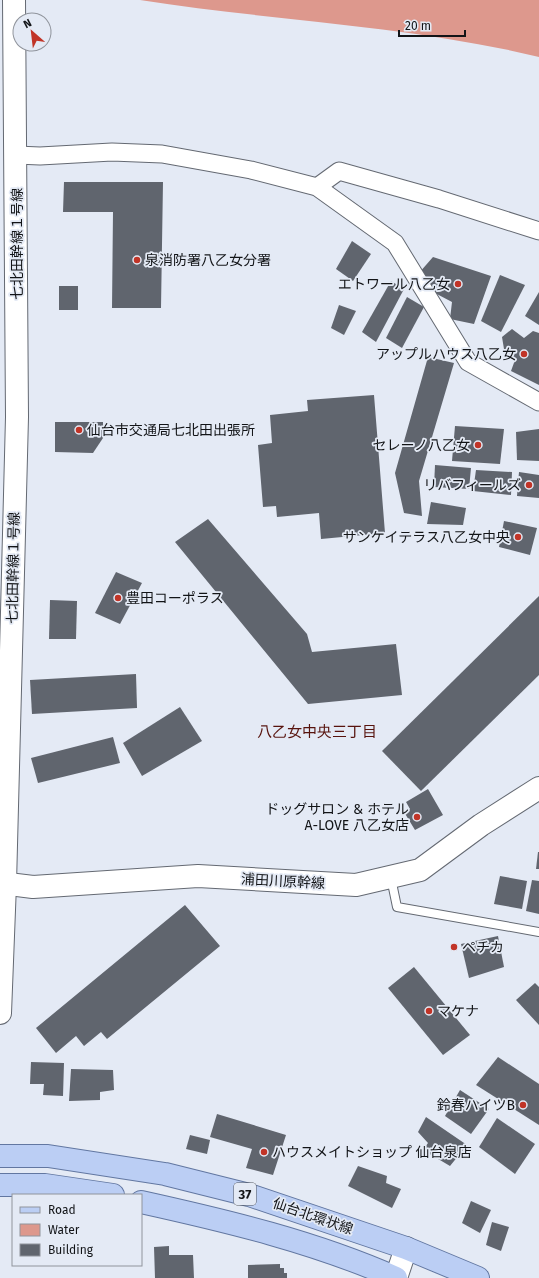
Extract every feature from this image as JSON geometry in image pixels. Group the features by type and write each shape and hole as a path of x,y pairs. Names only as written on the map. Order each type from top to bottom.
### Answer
{"main road":[{"name":"仙台北環状線","path":"0,1156 48,1156 165,1174 249,1195 406,1248 478,1278"},
{"path":"0,1185 45,1185 106,1194"},
{"name":"仙台北環状線","path":"142,1202 273,1235 360,1262 396,1278"}],"street":[{"name":"七北田幹線１号線","path":"0,1013 11,537 17,417 14,0"},
{"path":"16,155 40,156 112,152 162,154 250,170 317,186 395,243 468,362 539,402"},
{"path":"317,186 339,171 539,231"},
{"name":"浦田川原幹線","path":"3,884 33,887 198,876 356,885 420,870 481,825 539,788"},
{"path":"396,1278 406,1248"}],"lane":[{"path":"391,877 397,907 539,932"}],"water":[{"path":"140,0 539,0 539,57 490,46 390,30"}],"building":[{"name":"泉消防署八乙女分署","path":"64,182 163,182 161,308 112,308 113,212 63,212"},
{"path":"352,241 371,254 353,281 336,269"},
{"name":"エトワール八乙女","path":"433,257 491,276 474,324 450,319 452,302 433,292 419,273"},
{"path":"500,275 525,285 501,332 481,321"},
{"path":"391,281 404,289 376,342 362,332"},
{"path":"59,286 78,286 78,310 59,310"},
{"path":"539,292 539,325 525,316"},
{"path":"407,297 424,307 402,348 386,338"},
{"path":"339,305 356,311 344,335 331,328"},
{"name":"アップルハウス八乙女","path":"512,329 524,338 533,331 539,333 539,385 511,371 515,360 504,349 502,337"},
{"path":"428,357 454,363 419,481 422,516 404,513 395,473"},
{"path":"374,395 385,533 321,539 319,513 277,517 276,506 263,507 258,445 272,443 270,415 308,411 307,400"},
{"name":"仙台市交通局七北田出張所","path":"55,422 103,422 103,438 93,453 55,452"},
{"name":"セレーノ八乙女","path":"455,426 504,429 500,464 452,461"},
{"path":"539,429 539,461 517,460 516,432"},
{"path":"435,465 471,468 469,489 434,487"},
{"path":"476,470 512,472 511,495 473,491"},
{"name":"リバフィールズ","path":"519,472 539,475 539,498 517,496"},
{"path":"431,502 466,508 463,525 427,524"},
{"path":"208,519 307,634 312,652 396,644 402,695 308,704 175,542"},
{"name":"サンケイテラス八乙女中央","path":"504,521 537,528 530,555 499,547"},
{"name":"豊田コーポラス","path":"116,572 142,583 120,624 95,613"},
{"path":"539,596 539,675 421,791 382,751"},
{"path":"50,600 77,601 76,639 49,639"},
{"path":"136,674 137,708 32,714 30,680"},
{"path":"180,707 202,741 142,776 123,743"},
{"path":"113,737 120,763 38,783 31,758"},
{"path":"428,789 443,815 415,830 404,812 410,809 406,802"},
{"path":"538,852 539,869 536,869"},
{"path":"500,876 527,881 522,909 494,904"},
{"path":"532,880 539,881 539,914 526,911"},
{"path":"185,905 220,946 107,1039 101,1032 84,1046 76,1036 56,1053 36,1028"},
{"path":"498,936 504,967 469,978 461,944"},
{"name":"マケナ","path":"414,967 470,1035 443,1055 388,988"},
{"path":"535,983 539,987 539,1025 516,1000"},
{"name":"鈴春ハイツB","path":"498,1057 539,1084 539,1125 476,1085"},
{"path":"31,1062 64,1063 63,1096 43,1095 44,1084 30,1084"},
{"path":"71,1069 113,1070 114,1090 100,1092 100,1100 69,1101"},
{"path":"460,1090 489,1109 471,1134 445,1116"},
{"path":"217,1114 286,1135 273,1175 246,1168 252,1149 210,1137"},
{"path":"426,1117 467,1145 450,1166 423,1150 428,1143 418,1132"},
{"path":"497,1118 535,1144 515,1174 479,1147"},
{"path":"190,1135 210,1140 207,1154 186,1149"},
{"path":"358,1166 387,1176 386,1183 401,1189 392,1208 348,1186"},
{"path":"471,1201 491,1210 480,1233 462,1223"},
{"path":"492,1222 509,1227 501,1251 486,1245"},
{"path":"169,1246 169,1255 193,1255 194,1278 155,1278 154,1247"},
{"path":"280,1264 280,1268 284,1268 284,1273 287,1273 287,1278 248,1278 248,1265"}],"place":[{"name":"泉消防署八乙女分署","path":"137,260"},
{"name":"エトワール八乙女","path":"458,284"},
{"name":"アップルハウス八乙女","path":"524,354"},
{"name":"仙台市交通局七北田出張所","path":"79,430"},
{"name":"セレーノ八乙女","path":"478,445"},
{"name":"リバフィールズ","path":"529,485"},
{"name":"サンケイテラス八乙女中央","path":"518,537"},
{"name":"豊田コーポラス","path":"118,598"},
{"name":"ドッグサロン & ホテル A-LOVE 八乙女店","path":"417,817"},
{"name":"ペチカ","path":"454,947"},
{"name":"マケナ","path":"429,1011"},
{"name":"鈴春ハイツB","path":"523,1105"},
{"name":"ハウスメイトショップ 仙台泉店","path":"264,1152"}],"district":[{"name":"八乙女中央三丁目","path":"317,732"}]}
